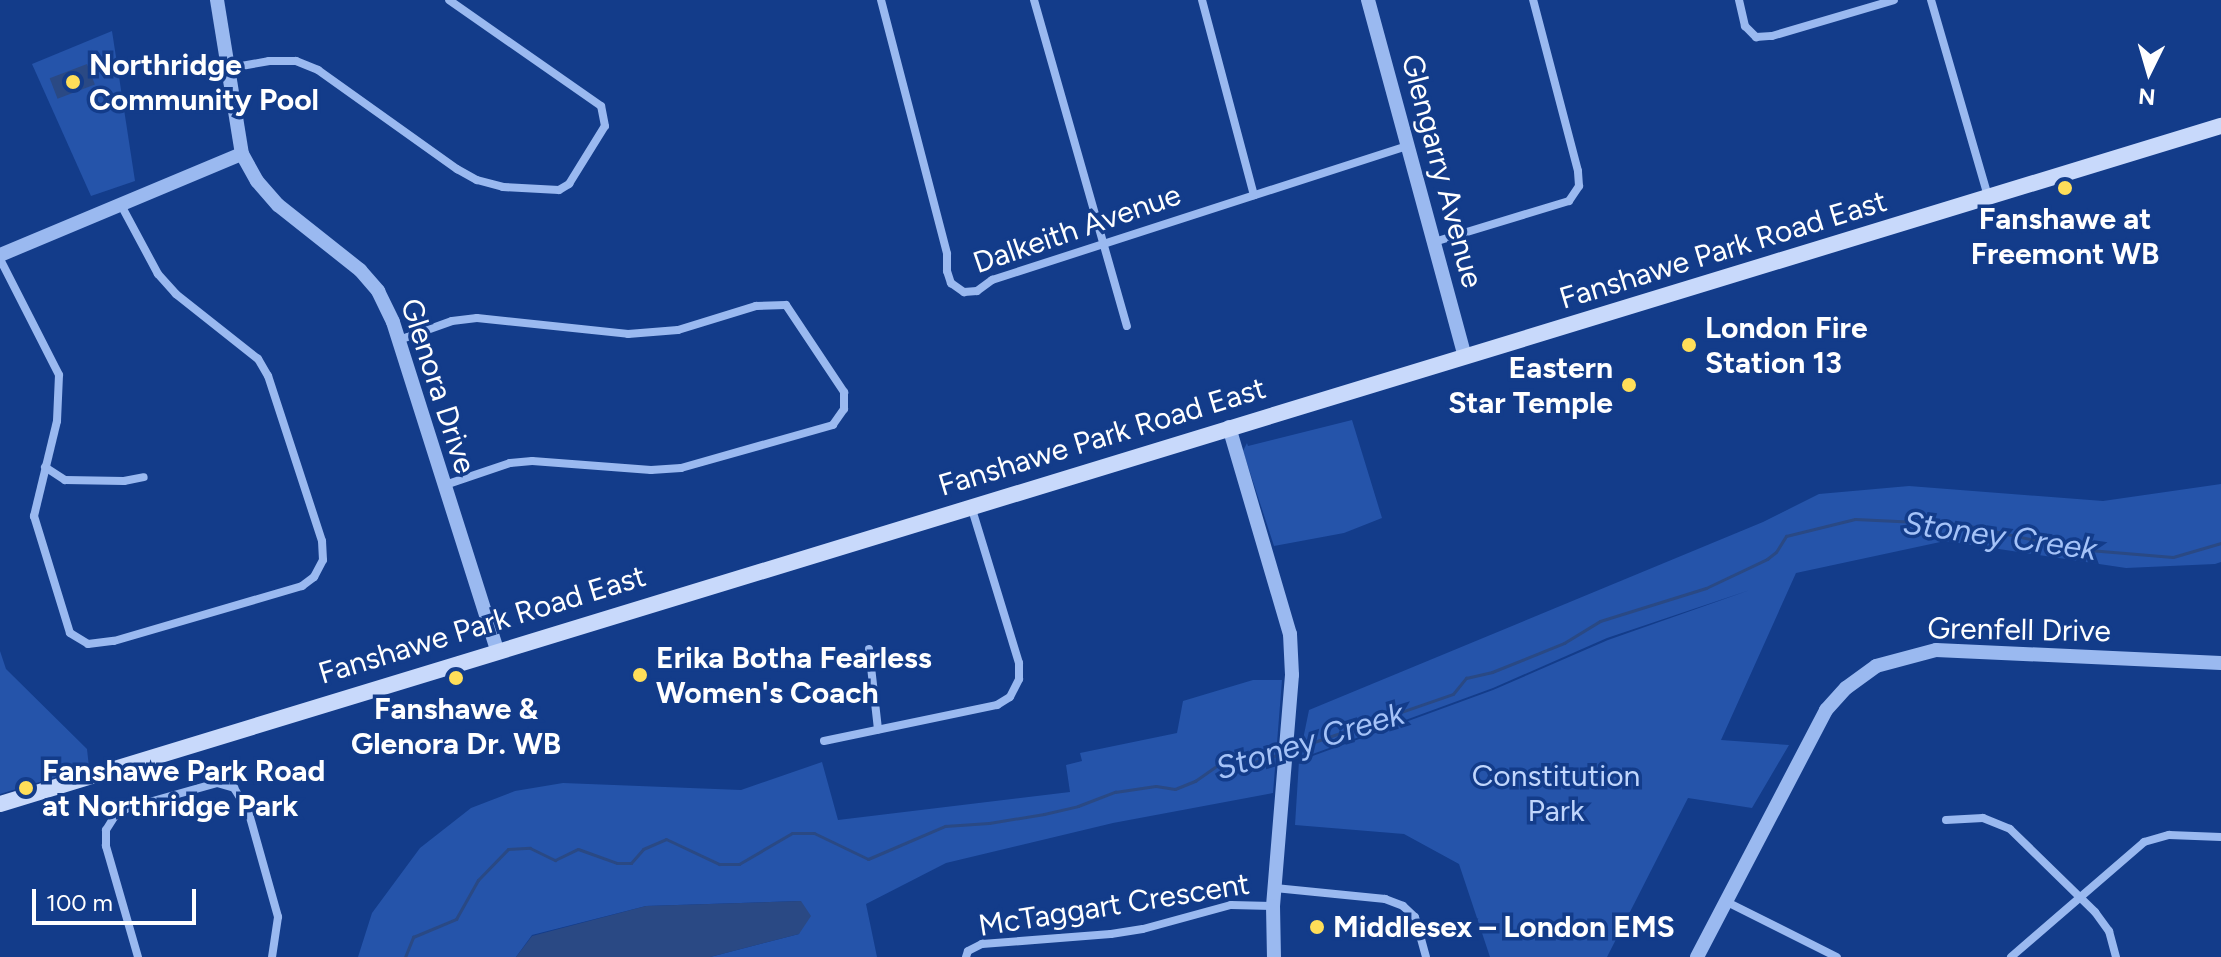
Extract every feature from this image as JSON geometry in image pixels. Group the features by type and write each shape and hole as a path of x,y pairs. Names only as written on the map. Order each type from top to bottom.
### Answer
{"main road":[{"name":"Fanshawe Park Road East","path":"0,804 497,649 1989,199 2221,126"}],"street":[{"name":"Glenora Drive","path":"217,0 242,154 257,181 278,205 360,270 378,291 399,340 497,649"},
{"path":"230,68 269,61 296,61 318,70 477,180 503,187 559,190 569,184 605,126 601,106 449,0"},
{"name":"Dalkeith Avenue","path":"881,0 951,283 964,292 977,291 992,280 1408,146"},
{"path":"1034,0 1127,326"},
{"path":"1202,0 1254,195"},
{"name":"Glengarry Avenue","path":"1368,0 1465,356"},
{"path":"1434,242 1569,201 1579,186 1578,171 1533,0"},
{"path":"1739,0 1745,26 1756,37 1772,36 1894,0"},
{"path":"1931,0 1989,199"},
{"path":"120,202 158,274 176,294 258,359 268,376 322,541 323,560 314,577 302,586 114,641 88,644 70,633 34,516 57,421 59,375 0,257 120,202 242,154"},
{"path":"399,340 452,321 477,318 628,334 667,331 756,306 778,304 786,305 794,315 844,392 844,409 833,425 681,468 651,470 532,461 510,463 444,485"},
{"path":"1229,427 1290,634 1289,725 1273,906 1274,957"},
{"path":"45,467 65,480 124,481 144,477"},
{"path":"824,741 997,705 1010,697 1019,679 1019,663 971,506"},
{"path":"869,649 878,729"},
{"name":"Grenfell Drive","path":"1697,957 1826,710 1846,688 1876,666 1936,650 2221,663"},
{"path":"138,957 106,846 106,830 114,817 128,808 217,783 234,788 248,810 278,917 272,957"},
{"path":"1946,820 1983,818 2010,829 2082,897 2109,931 2116,957"},
{"path":"2011,957 2144,842 2169,835 2221,837"},
{"path":"1275,888 1385,899 1403,906 1415,917 1426,957"},
{"path":"1725,901 1837,957"},
{"name":"McTaggart Crescent","path":"966,957 968,951 982,944 1111,934 1143,929 1231,905 1273,906"}],"green space":[{"path":"112,31 135,181 91,196 32,64"},
{"path":"1352,420 1382,518 1344,533 1274,546 1243,451 1247,443 1248,446"},
{"name":"Constitution Park","path":"2221,484 2221,562 2215,564 2126,568 1945,541 1796,573 1721,740 1789,745 1752,808 1688,798 1607,957 1490,957 1459,864 1404,834 1295,825 1299,761 1493,690 1608,640 1750,590 1607,638 1493,688 1299,759 1309,710 1763,522 1819,494 1909,486 2103,501"},
{"path":"0,651 6,669 87,749 89,767 0,794"},
{"path":"1253,680 1282,680 1273,793 1113,823 946,863 866,904 877,957 710,957 799,934 801,901 646,906 532,935 516,957 358,957 372,913 420,848 471,808 515,791 563,783 741,790 822,762 838,820 1070,792 1066,765 1082,761 1080,753 1177,733 1183,701"}],"shaded area":[{"name":"Northridge Community Pool","path":"87,64 95,85 58,99 50,78"},
{"path":"801,901 811,916 799,934 710,957 516,957 532,936 646,906"}],"waterway":[{"name":"Stoney Creek","path":"1291,750 1453,694 1466,678 1492,672 1564,643 1600,621 1706,588 1767,559 1776,552 1786,536 1855,519 1960,524 2077,549 2173,557 2221,543"},
{"name":"Stoney Creek","path":"405,957 413,937 456,919 478,880 508,849 530,848 555,860 578,849 617,863 631,863 643,849 666,839 719,864 739,864 792,833 814,833 868,859 945,826 1044,814 1078,806 1115,792 1156,786 1175,789 1195,781 1227,759 1251,763 1280,754"}],"place":[{"name":"Northridge Community Pool","path":"73,82"},
{"name":"Fanshawe at Freemont WB","path":"2065,188"},
{"name":"London Fire Station 13","path":"1689,345"},
{"name":"Eastern Star Temple","path":"1629,385"},
{"name":"Erika Botha Fearless Women's Coach","path":"640,675"},
{"name":"Fanshawe & Glenora Dr. WB","path":"456,678"},
{"name":"Fanshawe Park Road at Northridge Park","path":"26,788"},
{"name":"Middlesex – London EMS","path":"1317,927"}]}
